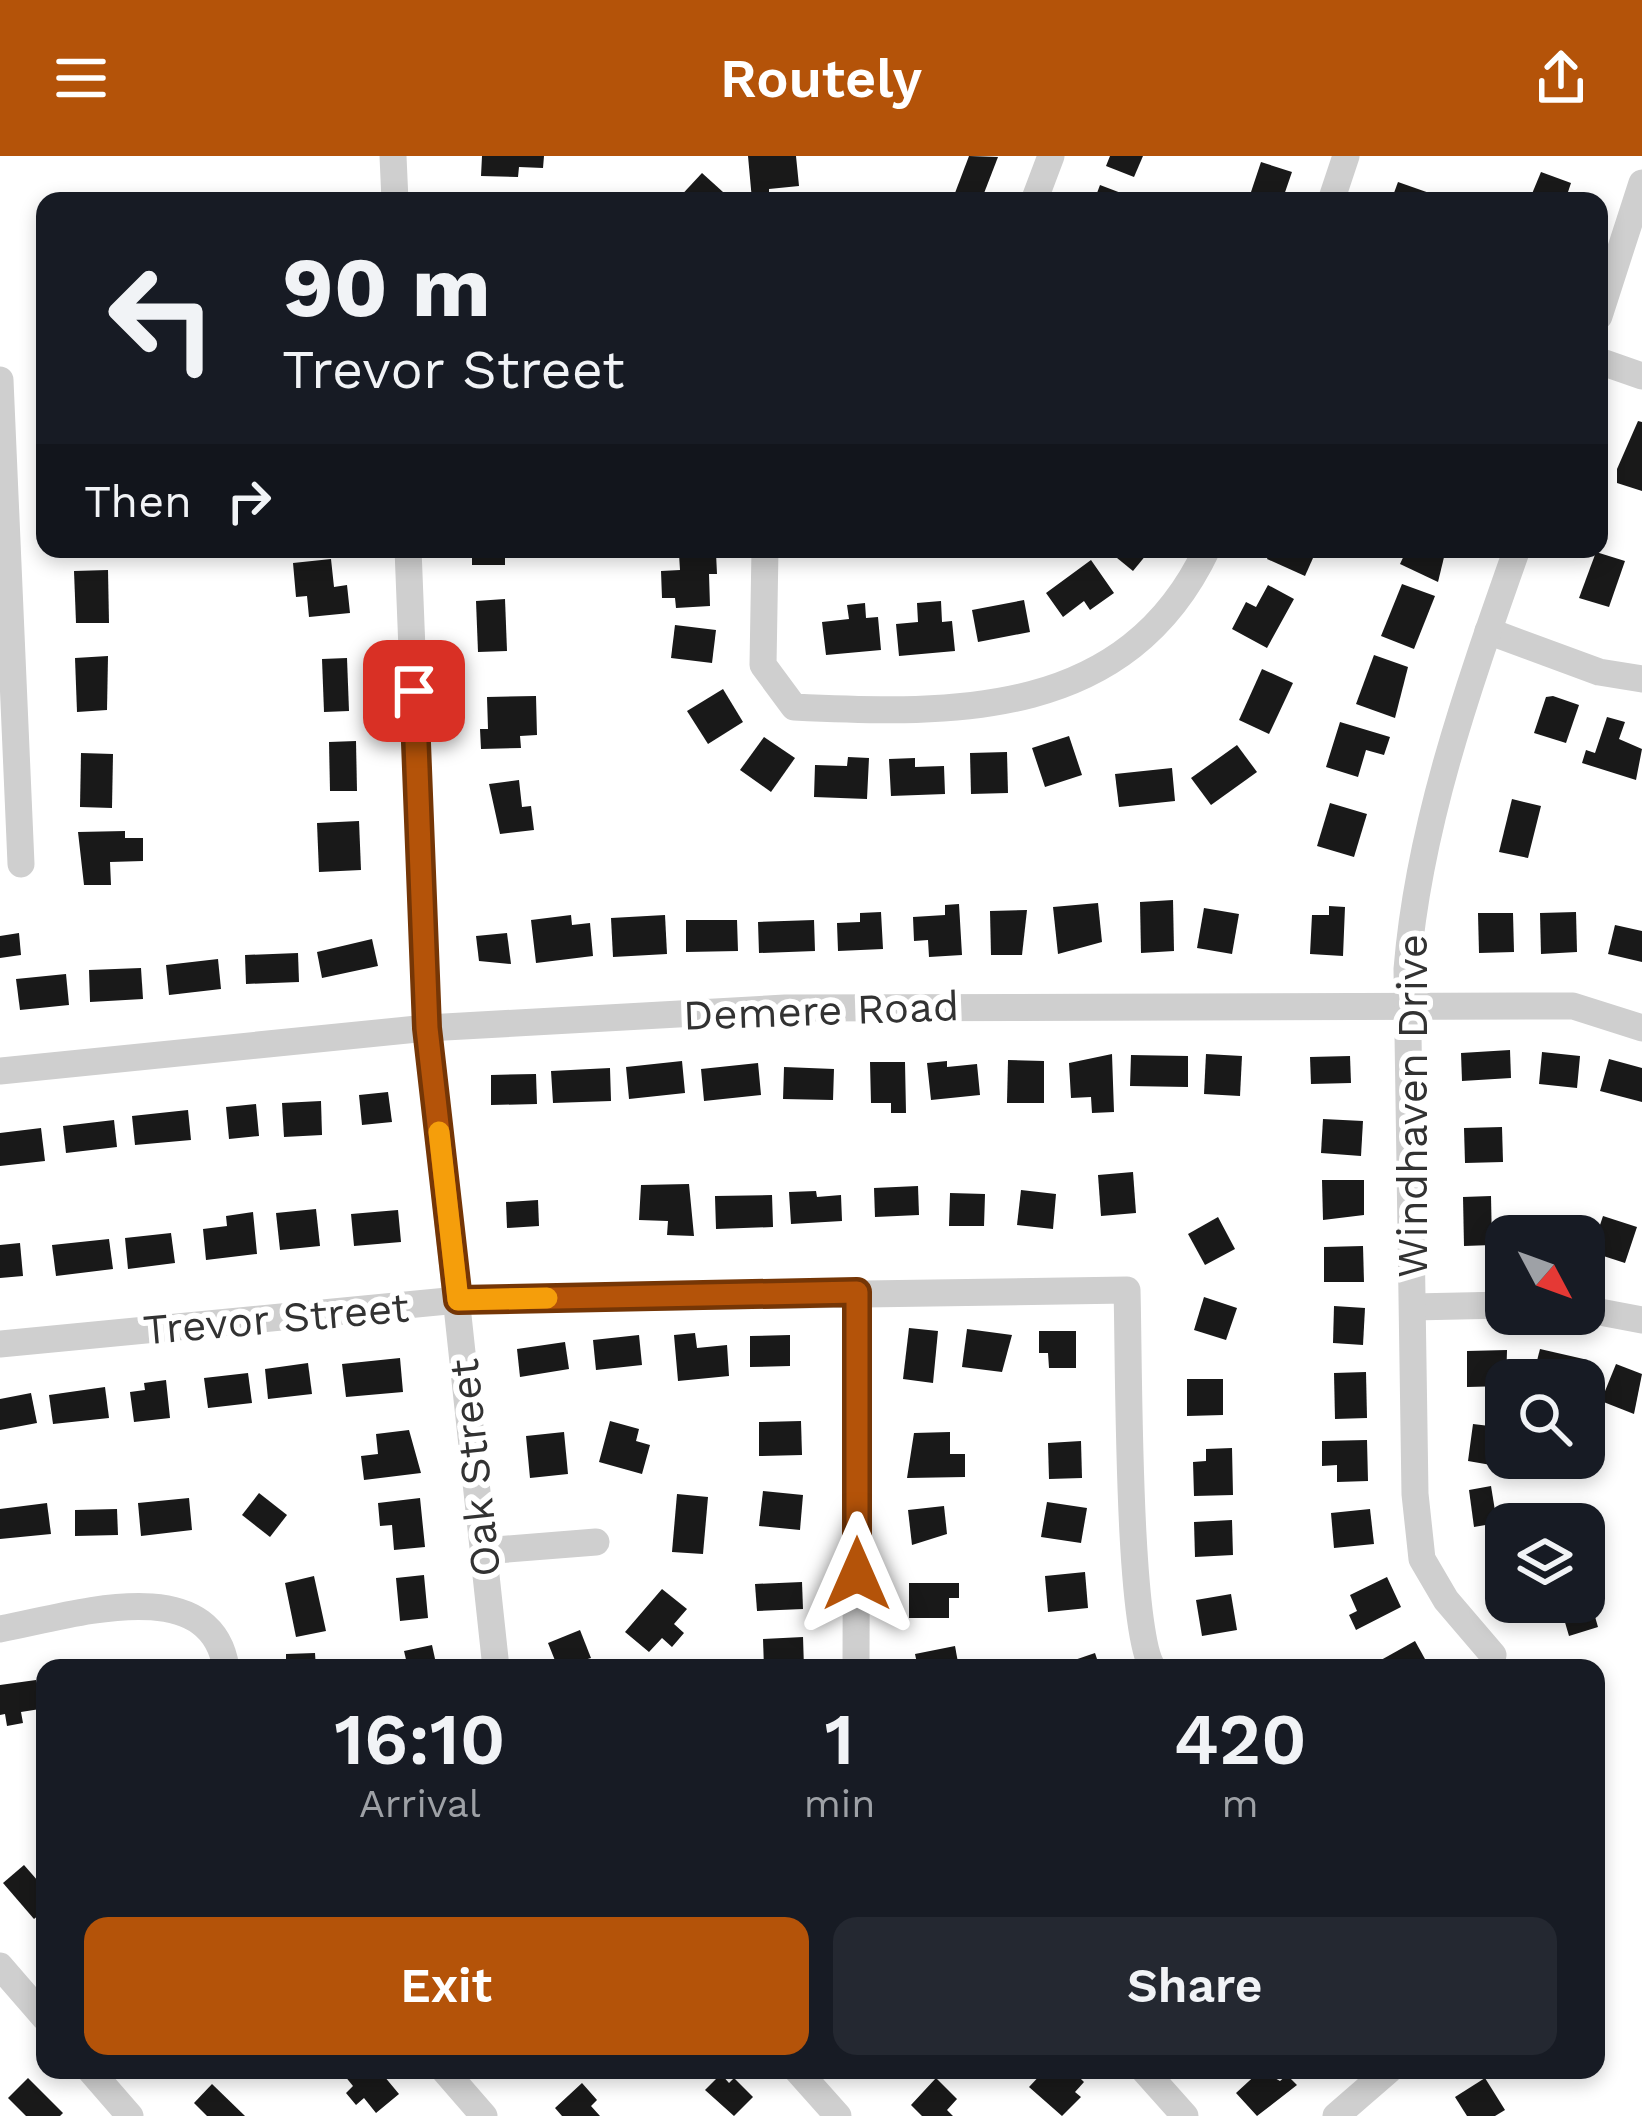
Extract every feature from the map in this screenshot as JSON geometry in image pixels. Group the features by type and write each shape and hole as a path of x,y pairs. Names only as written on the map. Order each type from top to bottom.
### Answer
{"street":[{"path":"393,156 394,192"},
{"path":"1037,192 1051,156"},
{"path":"1334,192 1346,156"},
{"path":"1608,288 1642,183"},
{"path":"1608,364 1642,376"},
{"path":"0,380 21,864"},
{"name":"Oak Street","path":"408,558 427,1028 495,1659"},
{"path":"765,558 763,665 794,707 866,710 974,704 1069,686 1144,640 1192,580 1203,558"},
{"name":"Windhaven Drive","path":"1493,1655 1446,1600 1422,1559 1415,1494 1408,1010 1413,903 1426,835 1514,558"},
{"path":"1488,632 1599,672 1642,679"},
{"name":"Demere Road","path":"0,1071 427,1028 785,1008 1573,1006 1642,1028"},
{"name":"Trevor Street","path":"0,1344 458,1300 1127,1290 1137,1591 1146,1659"},
{"path":"856,1659 857,1292"},
{"path":"1413,1307 1485,1305"},
{"path":"1605,1313 1642,1321"},
{"path":"482,1551 596,1542"},
{"path":"0,1629 110,1609 182,1608 204,1619 225,1659"},
{"path":"0,1966 36,2008"},
{"path":"98,2079 130,2116"},
{"path":"452,2079 484,2116"},
{"path":"805,2079 838,2116"},
{"path":"1152,2079 1185,2116"},
{"path":"1336,2116 1379,2079"}],"building":[{"path":"482,156 544,156 543,168 519,167 518,177 481,176"},
{"path":"748,156 796,156 799,186 751,192"},
{"path":"969,156 998,157 984,192 955,192"},
{"path":"1110,156 1143,156 1134,177 1106,166"},
{"path":"1261,162 1292,172 1285,192 1251,192"},
{"path":"1541,172 1571,183 1568,192 1533,192"},
{"path":"702,173 723,192 684,192"},
{"path":"1398,182 1426,192 1394,192"},
{"path":"1638,421 1642,422 1642,491 1617,483 1617,469"},
{"path":"1608,556 1625,561 1609,607 1579,598 1594,558"},
{"path":"472,558 505,558 505,565 472,565"},
{"path":"679,558 716,558 717,574 709,574 710,606 676,608 675,598 662,598 661,571 680,570"},
{"path":"1117,558 1144,558 1133,571"},
{"path":"1267,558 1313,558 1305,576"},
{"path":"1403,558 1444,558 1438,582 1400,564"},
{"path":"331,559 334,587 347,585 350,613 309,617 307,596 296,597 293,563"},
{"path":"1091,560 1114,593 1090,610 1084,601 1063,617 1046,593"},
{"path":"108,570 109,623 76,623 74,571"},
{"path":"1402,584 1435,596 1414,649 1381,636"},
{"path":"1268,585 1294,599 1267,648 1232,629 1246,602 1256,607"},
{"path":"505,599 507,651 478,652 476,601"},
{"path":"1024,600 1030,632 978,642 972,610"},
{"path":"941,601 942,622 952,621 955,651 899,656 896,624 918,622 917,603"},
{"path":"865,603 866,618 878,617 881,650 826,655 822,622 849,619 847,605"},
{"path":"675,625 716,630 712,663 671,658"},
{"path":"1374,655 1408,667 1395,718 1356,704"},
{"path":"108,656 107,710 77,712 75,658"},
{"path":"347,658 349,711 324,712 322,659"},
{"path":"1262,669 1293,683 1269,734 1239,720"},
{"path":"723,689 743,722 708,744 687,711"},
{"path":"536,696 537,735 520,736 521,748 481,749 480,729 488,729 487,697"},
{"path":"1546,697 1579,705 1566,743 1534,733"},
{"path":"1607,717 1625,722 1619,739 1642,749 1636,780 1582,763 1586,750 1595,753"},
{"path":"1340,722 1390,737 1384,755 1366,750 1358,777 1326,767"},
{"path":"1069,736 1082,775 1045,787 1032,748"},
{"path":"764,737 795,758 771,792 740,770"},
{"path":"356,741 357,791 330,791 329,742"},
{"path":"1237,745 1257,772 1211,805 1191,778"},
{"path":"1007,752 1008,793 971,794 970,753"},
{"path":"81,753 113,754 112,808 80,807"},
{"path":"848,757 869,758 867,799 814,797 815,765 847,766"},
{"path":"915,758 915,767 944,766 945,794 891,796 889,759"},
{"path":"1172,768 1175,801 1119,807 1115,774"},
{"path":"519,780 522,807 531,806 534,830 500,834 489,784"},
{"path":"1512,799 1541,806 1528,858 1499,852"},
{"path":"1330,803 1367,814 1354,857 1317,846"},
{"path":"359,821 361,870 319,872 317,823"},
{"path":"125,831 125,838 143,838 143,861 110,862 111,885 84,885 78,832"},
{"path":"1173,900 1174,951 1141,953 1140,902"},
{"path":"1098,903 1102,942 1058,954 1053,907"},
{"path":"959,904 962,955 929,957 928,940 914,941 913,917 945,915 945,905"},
{"path":"1329,906 1345,907 1343,956 1310,954 1312,915 1329,915"},
{"path":"1204,908 1239,914 1232,954 1197,948"},
{"path":"1027,910 1022,955 991,955 990,911"},
{"path":"881,912 883,949 838,951 837,923 860,922 860,913"},
{"path":"1576,912 1577,952 1541,954 1540,913"},
{"path":"1478,913 1513,913 1514,952 1479,953"},
{"path":"571,915 572,925 590,923 593,956 536,963 531,920"},
{"path":"665,915 667,954 613,957 611,918"},
{"path":"686,920 737,920 738,951 686,952"},
{"path":"814,920 815,951 759,953 758,922"},
{"path":"1615,925 1642,931 1642,962 1608,954"},
{"path":"19,933 21,955 0,958 0,936"},
{"path":"507,933 511,964 479,961 476,936"},
{"path":"372,939 378,966 322,978 317,952"},
{"path":"298,953 299,982 246,984 245,955"},
{"path":"218,959 221,989 169,995 166,965"},
{"path":"141,968 143,999 90,1002 89,970"},
{"path":"66,974 69,1005 20,1010 16,979"},
{"path":"1510,1050 1511,1078 1462,1081 1461,1053"},
{"path":"1542,1052 1580,1056 1577,1088 1539,1084"},
{"path":"1112,1054 1114,1112 1092,1113 1091,1097 1071,1098 1069,1063"},
{"path":"1206,1054 1242,1056 1240,1096 1204,1094"},
{"path":"1131,1055 1188,1056 1188,1087 1130,1086"},
{"path":"1350,1056 1351,1083 1311,1084 1310,1057"},
{"path":"1609,1059 1642,1068 1642,1102 1600,1091"},
{"path":"1008,1060 1044,1061 1044,1103 1007,1103"},
{"path":"682,1061 685,1093 629,1099 626,1067"},
{"path":"947,1061 947,1067 977,1064 980,1095 931,1100 927,1063"},
{"path":"870,1062 905,1062 906,1113 891,1113 891,1103 871,1103"},
{"path":"758,1063 761,1095 704,1101 701,1069"},
{"path":"784,1067 834,1069 833,1100 783,1099"},
{"path":"610,1068 611,1101 553,1103 551,1071"},
{"path":"536,1074 537,1104 491,1105 491,1075"},
{"path":"388,1092 392,1122 362,1125 359,1095"},
{"path":"321,1101 322,1135 284,1137 282,1103"},
{"path":"256,1104 259,1136 229,1139 226,1107"},
{"path":"188,1110 191,1140 135,1145 132,1116"},
{"path":"1323,1119 1363,1121 1361,1156 1321,1153"},
{"path":"114,1120 117,1147 66,1153 63,1126"},
{"path":"1502,1127 1503,1162 1465,1163 1464,1128"},
{"path":"41,1128 45,1161 0,1166 0,1133"},
{"path":"1133,1172 1136,1213 1101,1216 1098,1175"},
{"path":"1322,1180 1364,1180 1364,1215 1323,1220"},
{"path":"689,1184 694,1236 667,1235 668,1221 639,1220 641,1185"},
{"path":"918,1186 919,1215 875,1217 874,1188"},
{"path":"1021,1190 1056,1194 1053,1229 1017,1225"},
{"path":"816,1191 817,1197 841,1195 842,1221 791,1224 789,1192"},
{"path":"950,1193 985,1194 984,1226 949,1226"},
{"path":"772,1195 773,1227 716,1229 715,1196"},
{"path":"1491,1196 1491,1215 1485,1215 1485,1245 1464,1246 1463,1197"},
{"path":"538,1200 539,1226 507,1228 506,1202"},
{"path":"316,1209 320,1246 280,1250 276,1213"},
{"path":"398,1210 401,1242 354,1246 351,1214"},
{"path":"253,1212 257,1254 206,1260 203,1229 227,1226 226,1216"},
{"path":"1218,1217 1235,1249 1205,1265 1188,1234"},
{"path":"1605,1217 1637,1227 1625,1263 1605,1257"},
{"path":"171,1233 175,1263 128,1269 125,1238"},
{"path":"109,1239 113,1269 56,1276 52,1245"},
{"path":"20,1243 23,1276 0,1278 0,1245"},
{"path":"1363,1246 1364,1282 1324,1282 1324,1247"},
{"path":"1204,1297 1237,1308 1226,1340 1194,1330"},
{"path":"1334,1306 1365,1308 1363,1345 1333,1343"},
{"path":"909,1328 938,1331 933,1383 903,1379"},
{"path":"967,1329 1012,1335 1002,1372 962,1367"},
{"path":"1039,1331 1076,1331 1076,1368 1049,1368 1048,1353 1039,1353"},
{"path":"695,1333 697,1348 727,1345 729,1376 678,1381 674,1335"},
{"path":"639,1335 642,1365 596,1370 593,1340"},
{"path":"790,1335 790,1366 750,1367 750,1336"},
{"path":"565,1342 569,1369 520,1377 517,1349"},
{"path":"1540,1349 1584,1359 1537,1359"},
{"path":"1507,1350 1507,1359 1485,1359 1485,1387 1467,1387 1467,1351"},
{"path":"400,1358 403,1392 346,1397 342,1364"},
{"path":"308,1363 312,1394 268,1399 265,1369"},
{"path":"1616,1364 1642,1374 1634,1414 1605,1403"},
{"path":"1366,1372 1367,1418 1335,1419 1334,1373"},
{"path":"248,1373 252,1403 208,1408 204,1378"},
{"path":"1187,1379 1223,1379 1223,1415 1187,1416"},
{"path":"166,1380 170,1418 134,1422 130,1392 145,1390 144,1383"},
{"path":"105,1387 109,1418 53,1424 49,1395"},
{"path":"31,1393 37,1423 0,1430 0,1399"},
{"path":"610,1421 639,1429 636,1441 650,1445 642,1474 599,1462"},
{"path":"801,1421 802,1455 759,1456 759,1422"},
{"path":"1473,1424 1485,1425 1485,1464 1468,1461"},
{"path":"409,1430 421,1473 364,1480 361,1456 378,1454 376,1434"},
{"path":"564,1432 568,1474 530,1478 526,1436"},
{"path":"950,1432 950,1454 965,1454 965,1477 907,1478 914,1433"},
{"path":"1367,1440 1368,1481 1337,1482 1337,1465 1322,1466 1322,1441"},
{"path":"1081,1441 1082,1478 1049,1479 1048,1443"},
{"path":"1232,1448 1233,1495 1194,1496 1193,1462 1206,1461 1206,1449"},
{"path":"1491,1486 1494,1503 1485,1503 1485,1525 1474,1527 1469,1490"},
{"path":"763,1491 803,1495 800,1530 759,1526"},
{"path":"259,1493 287,1515 270,1537 242,1515"},
{"path":"677,1494 708,1497 703,1554 672,1552"},
{"path":"189,1498 192,1530 141,1536 138,1503"},
{"path":"420,1498 425,1547 394,1550 392,1525 380,1526 378,1503"},
{"path":"1047,1502 1087,1508 1081,1543 1041,1537"},
{"path":"47,1503 51,1534 0,1539 0,1509"},
{"path":"944,1506 947,1534 912,1545 908,1510"},
{"path":"117,1509 118,1535 75,1536 75,1510"},
{"path":"1370,1509 1374,1544 1334,1548 1331,1513"},
{"path":"1232,1520 1233,1555 1195,1557 1194,1522"},
{"path":"1085,1572 1088,1608 1048,1612 1045,1576"},
{"path":"424,1575 428,1618 400,1621 396,1578"},
{"path":"314,1576 326,1631 296,1637 285,1583"},
{"path":"1387,1577 1401,1607 1356,1630 1349,1615 1357,1611 1350,1595"},
{"path":"802,1582 803,1609 757,1611 755,1584"},
{"path":"909,1583 959,1583 959,1598 949,1598 949,1618 909,1618"},
{"path":"662,1589 687,1609 674,1624 684,1633 672,1647 662,1638 649,1652 625,1632"},
{"path":"1231,1594 1237,1630 1202,1636 1196,1600"},
{"path":"1565,1623 1597,1623 1598,1627 1569,1636"},
{"path":"580,1630 591,1658 554,1659 548,1643"},
{"path":"803,1637 804,1659 764,1659 763,1639"},
{"path":"1415,1641 1425,1659 1383,1659"},
{"path":"432,1645 435,1659 406,1659 404,1651"},
{"path":"955,1646 957,1659 916,1659 915,1654"},
{"path":"315,1653 315,1659 286,1659 286,1654"},
{"path":"36,1680 36,1710 21,1712 23,1723 7,1726 5,1714 0,1715 0,1685"},
{"path":"24,1865 36,1879 36,1917 34,1919 3,1883"},
{"path":"28,2078 63,2113 60,2116 26,2116 8,2098"},
{"path":"347,2079 386,2079 399,2094 376,2113 364,2098 356,2105 346,2093 353,2086"},
{"path":"716,2079 729,2083 735,2079 753,2097 734,2116 705,2090"},
{"path":"935,2079 957,2099 947,2110 953,2116 922,2116 911,2105"},
{"path":"1037,2079 1084,2082 1075,2092 1081,2097 1062,2116 1029,2087"},
{"path":"1251,2079 1291,2079 1297,2085 1257,2116 1236,2093"},
{"path":"1486,2079 1505,2110 1495,2116 1467,2116 1455,2097"},
{"path":"582,2083 597,2100 591,2106 600,2116 562,2116 555,2108"},
{"path":"212,2084 245,2116 207,2116 194,2103"}],"slow traffic":[{"path":"439,1132 458,1300 547,1298"}],"route":[{"path":"414,691 427,1028 458,1300 857,1292 857,1574"}]}
